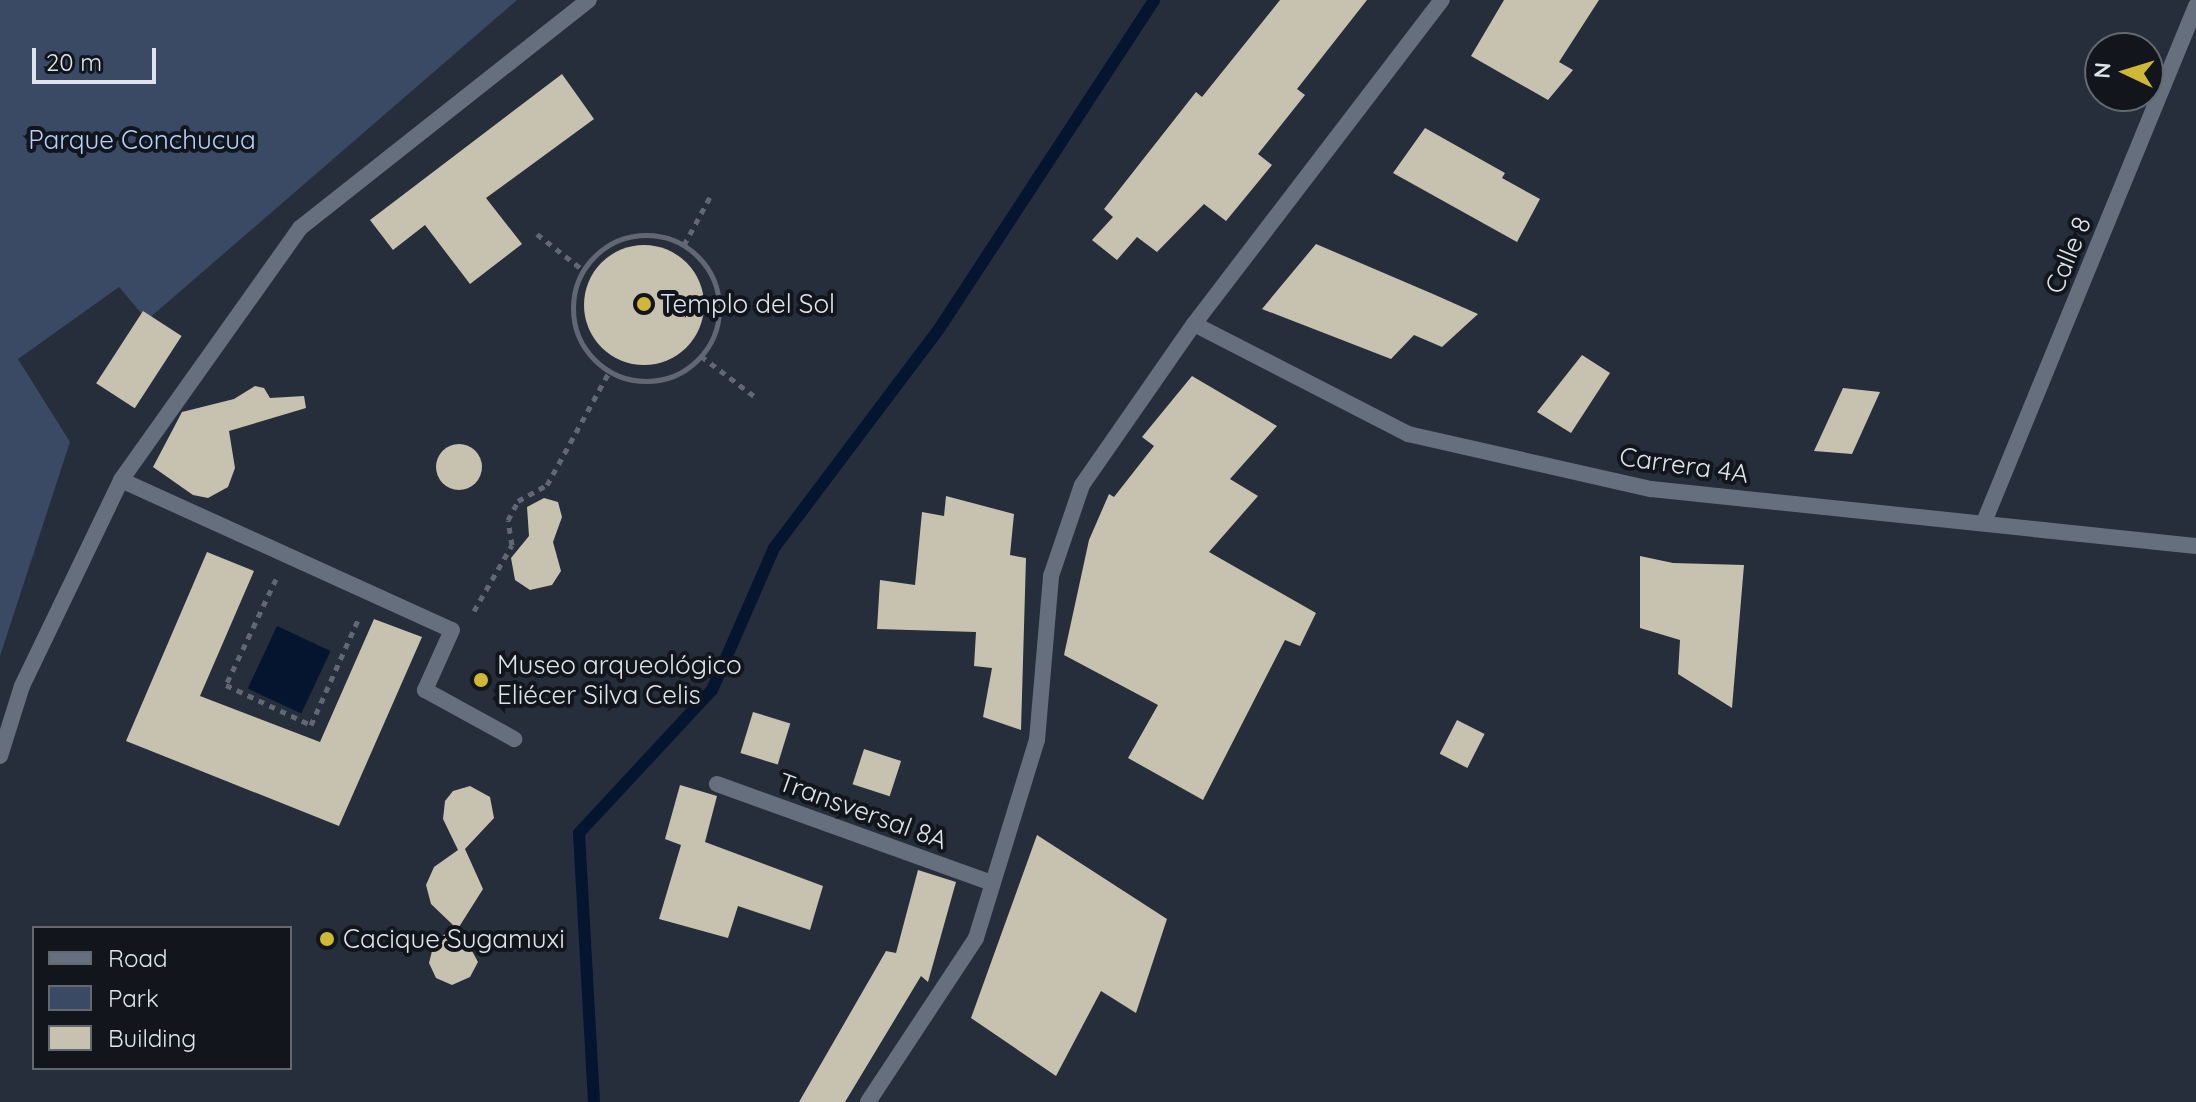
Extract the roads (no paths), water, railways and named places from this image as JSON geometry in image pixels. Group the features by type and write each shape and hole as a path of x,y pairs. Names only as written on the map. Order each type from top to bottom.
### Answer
{"street":[{"path":"0,756 22,686 121,480 300,228 589,0"},
{"path":"868,1102 976,938 1037,740 1051,576 1082,485 1194,324 1442,0"},
{"name":"Calle 8","path":"1984,522 2196,6"},
{"name":"Carrera 4A","path":"1194,324 1408,434 1651,489 2196,546"},
{"path":"121,480 452,630 425,690 514,739"},
{"name":"Transversal 8A","path":"717,784 992,883"}],"waterway":[{"path":"594,1102 579,833 712,690 774,548 939,329 1154,0"}],"place":[{"name":"Templo del Sol","path":"644,304"},
{"name":"Museo arqueológico Eliécer Silva Celis","path":"481,680"},
{"name":"Cacique Sugamuxi","path":"327,939"}],"park label":[{"name":"Parque Conchucua","path":"142,140"}]}
